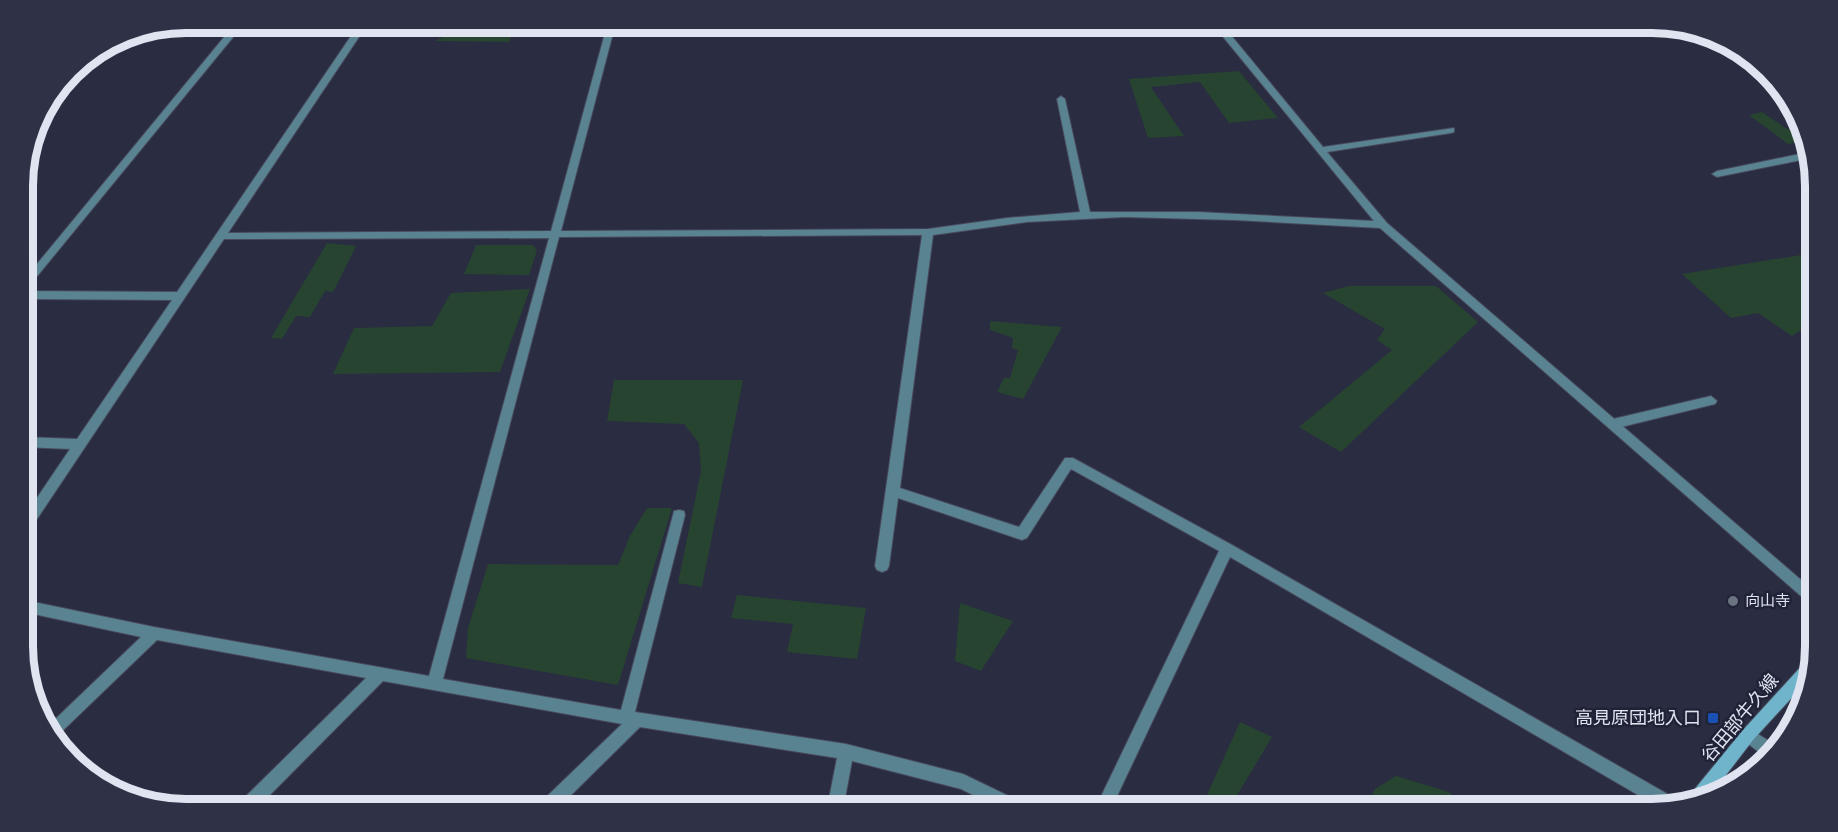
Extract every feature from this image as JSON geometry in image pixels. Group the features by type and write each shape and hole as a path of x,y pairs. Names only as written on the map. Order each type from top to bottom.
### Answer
{"main road":[{"name":"谷田部牛久線","path":"1705,789 1748,735 1802,676"}],"street":[{"path":"186,33 357,33"},
{"path":"33,276 233,33"},
{"path":"33,513 357,33"},
{"path":"434,684 609,33"},
{"path":"1224,33 1383,225 1805,591"},
{"path":"1061,99 1086,214"},
{"path":"1320,150 1451,130"},
{"path":"1717,174 1802,157"},
{"path":"220,236 553,236 928,232 999,221 1086,214 1211,215 1383,225"},
{"path":"882,566 928,232"},
{"path":"33,295 180,296"},
{"path":"1613,424 1711,401"},
{"path":"33,442 78,444"},
{"path":"893,491 1022,534 1069,462 1227,549 1660,799"},
{"path":"556,799 632,719 679,515"},
{"path":"1107,799 1227,549"},
{"path":"33,608 154,633 434,684 632,719 846,752 963,782 997,799"},
{"path":"57,727 154,633"},
{"path":"256,799 381,673"},
{"path":"1748,735 1766,748"},
{"path":"837,799 846,752"}],"green space":[{"path":"451,33 513,33 509,42 435,41"},
{"path":"1422,33 1486,33 1424,35"},
{"path":"1239,71 1278,118 1229,123 1200,82 1151,87 1184,136 1148,138 1129,79"},
{"path":"1762,112 1787,129 1793,128 1798,142 1788,144 1749,115"},
{"path":"327,243 356,246 333,292 325,291 310,317 296,316 282,339 271,338"},
{"path":"476,245 533,245 537,250 529,275 464,274"},
{"path":"1805,254 1805,328 1792,336 1758,313 1731,318 1682,274"},
{"path":"1349,286 1436,286 1478,322 1341,452 1299,427 1392,350 1377,340 1385,329 1323,293"},
{"path":"530,289 500,372 333,374 354,328 432,326 451,293"},
{"path":"990,321 1062,327 1023,399 997,392 1004,378 1010,378 1018,350 1012,348 1013,338 990,330"},
{"path":"614,380 743,380 702,587 678,583 701,471 699,443 684,424 607,421"},
{"path":"647,508 672,508 618,685 466,658 468,628 488,564 618,565 630,536"},
{"path":"737,595 866,608 857,659 787,652 793,624 731,618"},
{"path":"960,603 1013,621 981,671 955,661"},
{"path":"1240,722 1272,737 1235,799 1205,799"},
{"path":"1396,776 1446,791 1460,799 1370,799 1375,789"}],"place":[{"name":"向山寺","path":"1733,601"},
{"name":"高見原団地入口","path":"1713,718"}]}
